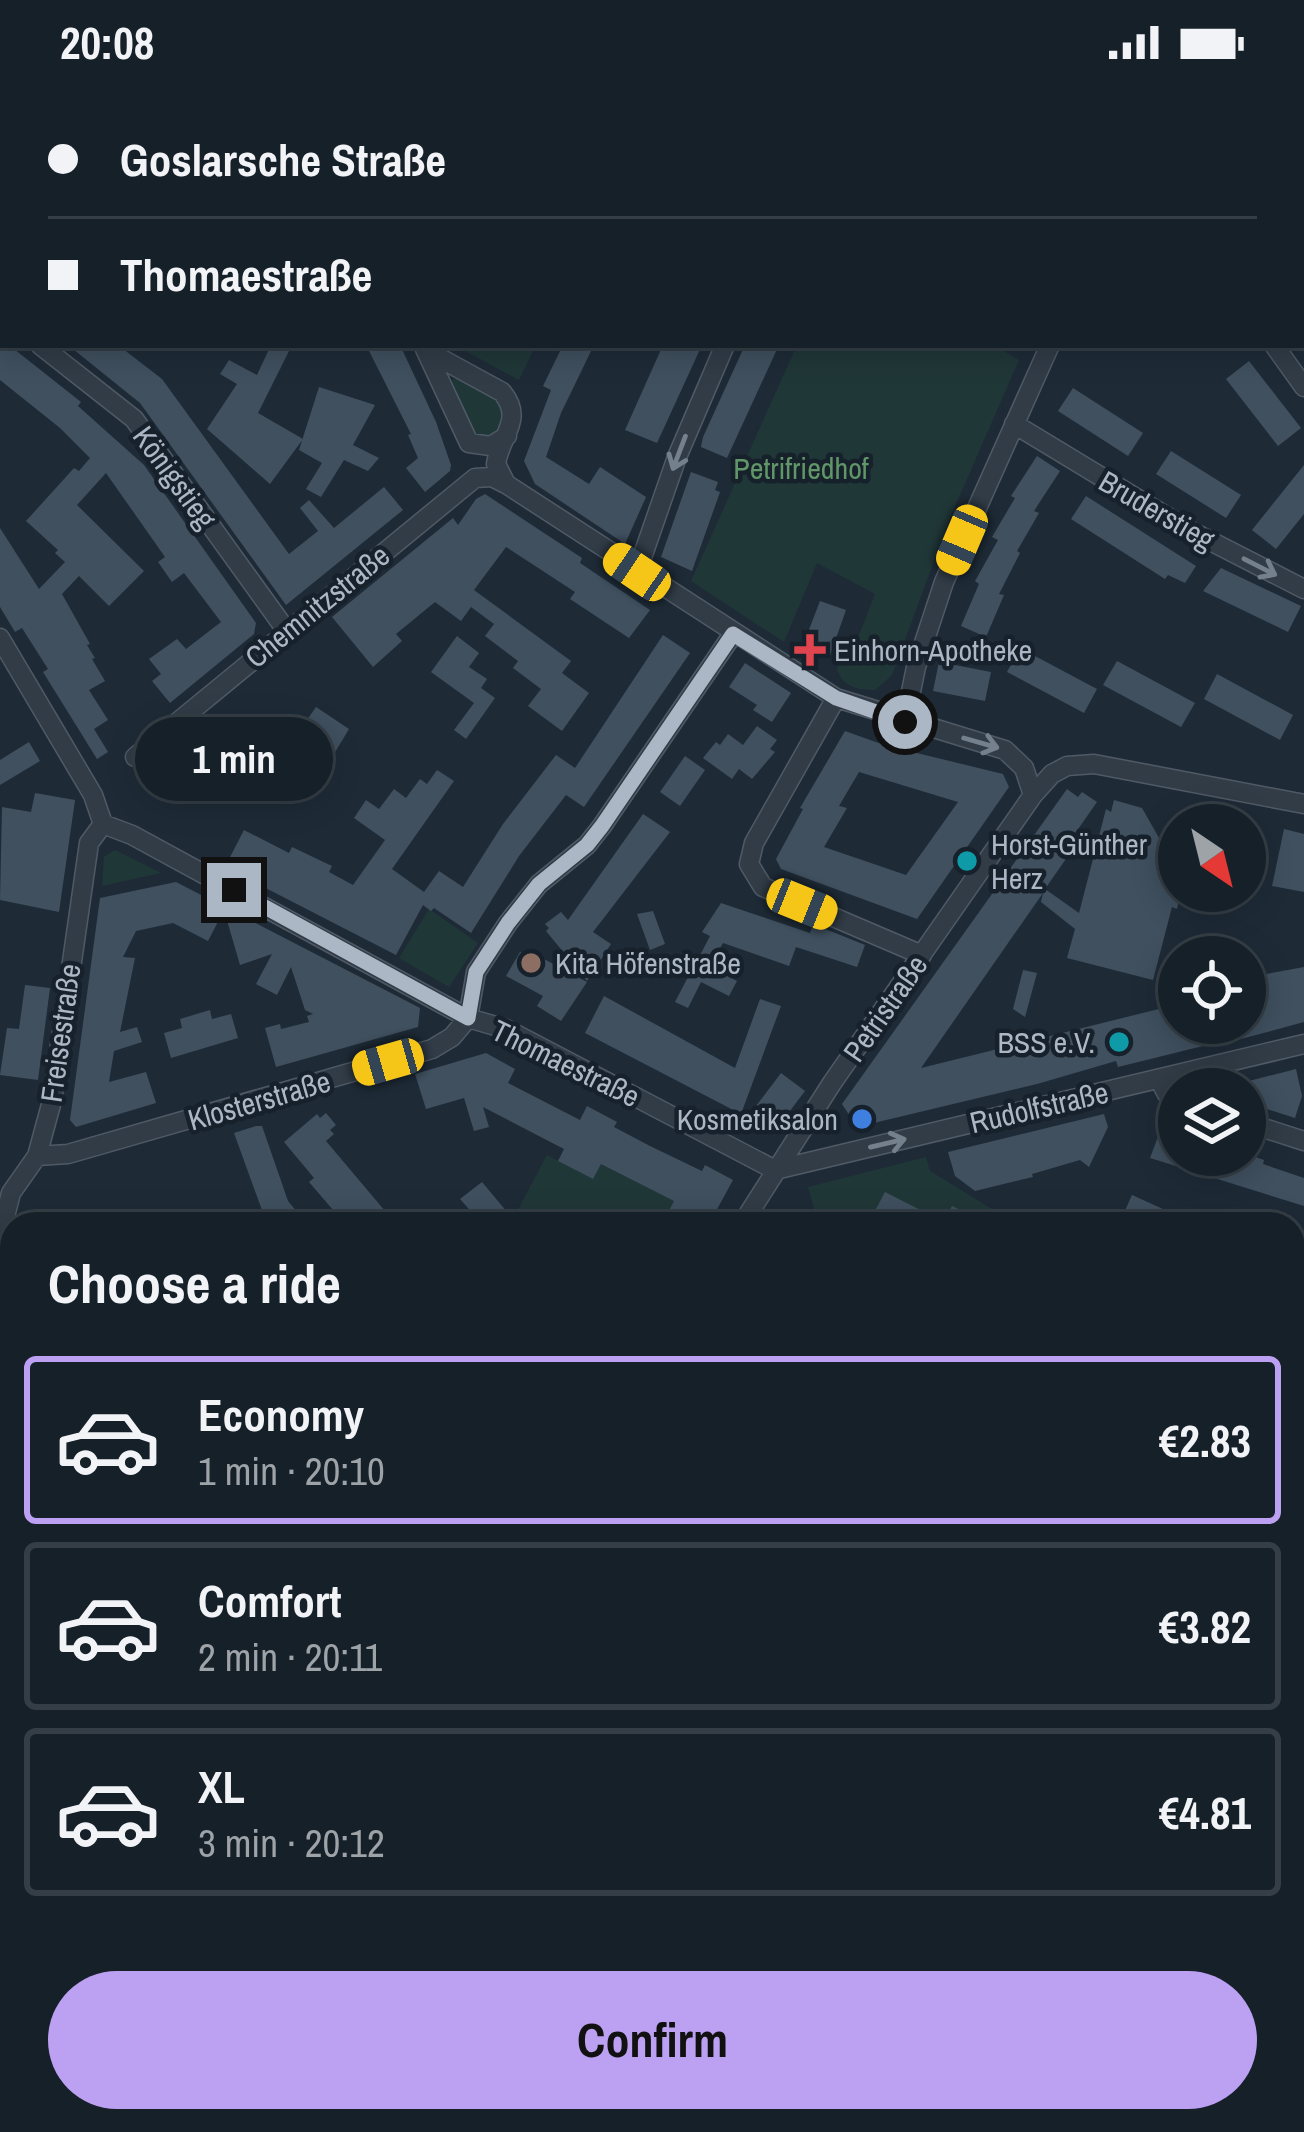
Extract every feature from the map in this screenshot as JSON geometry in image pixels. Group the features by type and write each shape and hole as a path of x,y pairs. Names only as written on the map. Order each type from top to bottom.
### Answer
{"street":[{"name":"Königstieg","path":"44,348 134,419 286,631"},
{"path":"424,348 469,443 491,446 507,435"},
{"path":"426,348 502,392 514,415 496,464 506,484 836,698 1005,750 1024,769 1033,795"},
{"path":"637,572 676,457 724,348"},
{"path":"905,722 932,615 1044,348"},
{"path":"1276,348 1304,387"},
{"name":"Bruderstieg","path":"1014,424 1189,530 1304,589"},
{"name":"Chemnitzstraße","path":"134,757 475,478 492,477 506,484"},
{"path":"468,1018 476,972 508,923 539,884 587,845 602,826 733,634"},
{"path":"0,638 93,795 103,824"},
{"path":"836,698 754,843 748,864 763,887 922,955"},
{"path":"1033,795 1052,773 1067,766 1094,764 1304,804"},
{"name":"Petristraße","path":"749,1212 1033,795"},
{"name":"Thomaestraße","path":"103,824 132,835 468,1018 506,1029 775,1170"},
{"name":"Freisestraße","path":"6,1212 11,1193 37,1156 52,1101 89,843 103,824"},
{"name":"Klosterstraße","path":"37,1156 68,1154 432,1049 452,1037 468,1018"},
{"name":"Rudolfstraße","path":"1202,1068 1304,1044"},
{"name":"Rudolfstraße","path":"775,1170 1158,1078"},
{"path":"1266,1128 1304,1141"}],"green space":[{"path":"460,348 535,348 519,380"},
{"name":"Petrifriedhof","path":"796,348 1000,348 1019,360 950,518 892,675 875,690 851,686 837,668 857,640 875,594 817,563 784,642 691,581"},
{"path":"457,377 497,396 506,410 498,433 475,439 448,383"},
{"path":"115,850 161,873 102,886 104,857"},
{"path":"429,909 478,943 449,987 399,958"},
{"path":"610,1147 622,1174 657,1192 683,1185 668,1212 517,1212 547,1155 593,1179"},
{"path":"926,1157 930,1171 997,1212 815,1212 808,1187"}],"building":[{"path":"0,348 13,348 81,402 78,406 144,465 256,623 254,634 170,703 152,681 161,674 149,659 177,639 186,649 221,622 184,573 172,582 158,562 165,557 106,473 77,505 144,571 109,606 79,576 62,594 105,681 89,690 108,720 94,729 108,752 97,759 43,672 48,669 22,628 15,632 0,607 0,528 39,589 65,562 26,521 74,468 79,471 90,458 0,380"},
{"path":"72,348 122,348 162,379 289,554 318,531 300,508 309,500 334,528 384,487 403,510 286,605 140,403"},
{"path":"270,348 290,348 258,413 303,439 270,484 207,429 237,384 220,374 229,360 257,375"},
{"path":"368,348 401,348 436,422 451,465 425,492 406,468 418,458 411,434"},
{"path":"562,348 593,348 546,457 589,484 600,467 646,497 625,544 535,484 524,461 551,390 543,386"},
{"path":"662,348 701,348 657,443 625,430"},
{"path":"744,348 778,348 727,458 701,447"},
{"path":"1249,361 1301,428 1278,446 1226,379"},
{"path":"319,387 375,405 353,445 379,458 368,471 344,460 321,497 306,489 322,463 299,450"},
{"path":"1073,388 1143,433 1128,456 1058,411"},
{"path":"1171,451 1241,495 1226,518 1156,474"},
{"path":"1037,456 1060,471 1034,511 1039,513 1017,551 986,637 961,626 979,584 975,581 998,540 992,537"},
{"path":"1304,465 1304,514 1276,549 1252,530"},
{"path":"691,472 718,482 715,490 720,492 692,571 661,557"},
{"path":"485,494 650,610 629,638 570,599 575,592 506,547 474,590 571,661 562,673 589,693 562,731 528,706 541,689 513,668 518,661 485,636 494,624 471,607 461,621 435,602 396,634 402,641 373,667 332,617 453,518 458,525"},
{"path":"1086,496 1196,566 1185,583 1168,575 1165,579 1071,519"},
{"path":"1221,568 1301,606 1288,632 1203,591"},
{"path":"820,601 846,610 829,658 802,648"},
{"path":"663,635 690,653 584,807 566,795 519,856 471,933 423,905 396,955 225,867 244,830 289,853 292,847 332,866 329,872 353,885 385,840 354,818 366,800 379,809 394,789 406,798 420,779 427,784 437,770 454,781 392,869 424,892 439,871 463,887 556,755 575,768"},
{"path":"457,636 479,653 469,667 487,679 481,688 495,698 466,739 454,730 474,703 431,672"},
{"path":"1020,648 1097,689 1084,713 1007,672"},
{"path":"1117,661 1195,703 1181,727 1103,685"},
{"path":"939,662 991,672 985,701 933,691"},
{"path":"745,663 791,693 772,722 753,710 757,705 729,687"},
{"path":"1217,674 1293,715 1280,740 1204,699"},
{"path":"316,707 349,729 308,797 291,785 297,777 268,757 281,738 290,744"},
{"path":"757,726 777,740 770,749 775,752 752,779 739,769 732,779 703,758 728,734 743,745"},
{"path":"845,731 1003,774 1009,787 917,919 781,869 776,859","holes":["859,772 958,802 906,875 824,847 847,808 839,806"]},
{"path":"29,742 40,761 0,785 0,760"},
{"path":"685,756 705,770 680,806 660,792"},
{"path":"1067,789 1097,802 1062,852 1068,856 1045,889 1079,913 1106,809 1111,812 1114,800 1142,808 1158,836 1158,912 1171,912 1164,936 1158,936 1153,980 1067,958 1075,929 1041,902 1043,893 921,1068 1158,1009 1158,1044 1203,1046 1118,1067 1116,1061 857,1127 842,1104"},
{"path":"35,793 75,800 59,912 0,900 2,807 31,812"},
{"path":"643,814 670,832 593,932 611,944 587,981 545,924 561,912 568,920"},
{"path":"1284,829 1304,834 1304,892 1272,886"},
{"path":"176,882 420,1008 418,1027 276,1067 265,1028 309,1022 307,1016 313,1014 305,1010 291,967 277,995 256,984 272,954 240,965 224,910 208,941 173,923 136,931 123,957 135,958 120,1032 137,1027 142,1042 114,1051 109,1082 146,1072 156,1103 76,1127 70,1120 100,898"},
{"path":"721,903 810,933 813,924 865,945 857,967 796,947 789,966 723,943 709,967 737,981 729,996 701,982 688,1008 675,1002 688,977 672,969 681,953 697,961 710,936 702,932"},
{"path":"653,911 665,944 650,950 637,914"},
{"path":"529,951 587,982 561,1021 537,1006 543,996 506,976 520,952 527,955"},
{"path":"1304,967 1304,1022 1266,1032 1266,974"},
{"path":"1023,970 1037,973 1025,1017 1013,1009"},
{"path":"25,985 50,988 38,1080 0,1075 7,1028 19,1029"},
{"path":"604,996 735,1068 760,999 781,1006 741,1114 585,1033"},
{"path":"210,1010 212,1019 231,1014 238,1038 171,1058 164,1033 182,1028 180,1019"},
{"path":"486,1053 515,1069 508,1083 580,1120 587,1106 650,1146 733,1180 716,1212 668,1212 674,1201 601,1164 593,1179 558,1161 564,1149 483,1107 489,1127 474,1131 464,1098 426,1109 415,1074"},
{"path":"1296,1069 1302,1096 1295,1118 1266,1109 1266,1077"},
{"path":"781,1073 805,1091 777,1128 770,1130 747,1118"},
{"path":"326,1113 336,1125 326,1141 386,1212 335,1212 309,1182 314,1178 284,1142 317,1114 320,1118"},
{"path":"1104,1114 1108,1127 1089,1167 1080,1160 975,1191 955,1176 948,1152"},
{"path":"262,1126 288,1201 297,1212 263,1212 234,1133"},
{"path":"1158,1137 1158,1160 1150,1158"},
{"path":"1266,1165 1304,1178 1304,1206 1208,1176 1266,1176"},
{"path":"482,1182 507,1212 471,1212 460,1199"},
{"path":"885,1192 924,1212 874,1212"},
{"path":"1132,1195 1163,1209 1162,1212 1124,1212"}],"place":[{"name":"Einhorn-Apotheke","path":"810,650"},
{"name":"Horst-Günther Herz","path":"967,861"},
{"name":"Kita Höfenstraße","path":"531,963"},
{"name":"BSS e.V.","path":"1119,1042"},
{"name":"Kosmetiksalon","path":"862,1119"}],"route":[{"path":"234,890 468,1018 476,972 508,923 539,884 587,845 602,826 733,634 836,698 905,722"}]}
